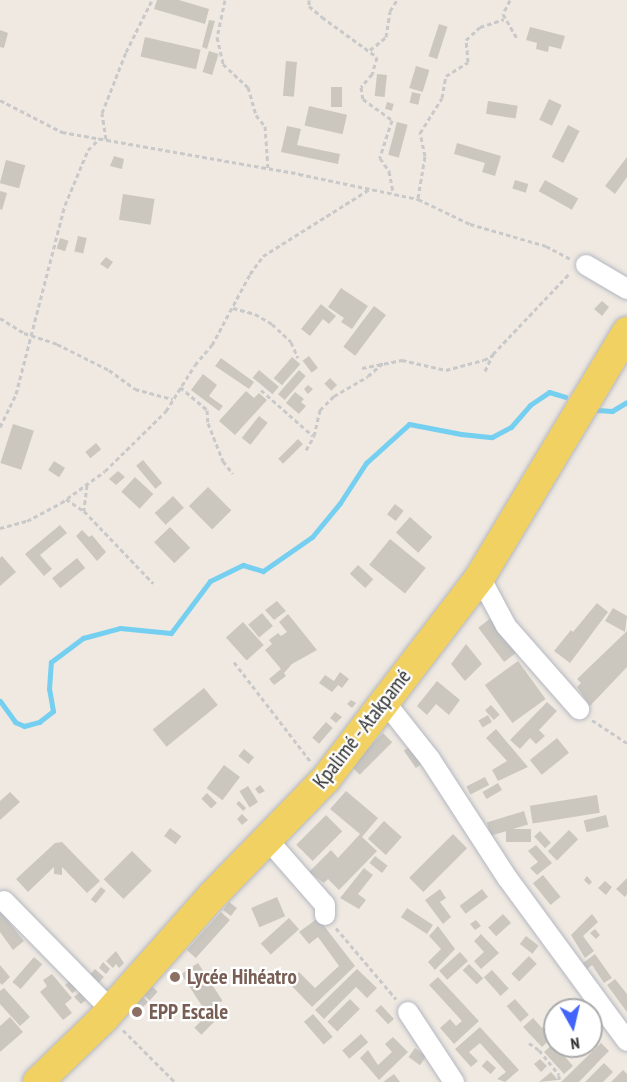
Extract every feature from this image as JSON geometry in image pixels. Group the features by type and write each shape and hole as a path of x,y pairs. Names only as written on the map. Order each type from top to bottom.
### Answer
{"main road":[{"name":"Kpalimé - Atakpamé","path":"38,1082 107,1014 213,895 326,780 480,577 627,332"}],"street":[{"path":"583,264 627,289"},
{"path":"480,577 506,626 579,709"},
{"path":"385,702 430,759 458,806 545,932 627,1041"},
{"path":"268,840 325,906 325,915"},
{"path":"4,901 107,1014"},
{"path":"408,1012 454,1082"}],"path":[{"path":"106,139 102,113 126,52 152,0"},
{"path":"225,0 217,37 223,64 248,87 256,115 265,126 268,168"},
{"path":"309,0 309,6 322,17 377,57 372,74 362,87 363,99 392,120 380,158 388,171 393,193"},
{"path":"370,50 386,37 390,11 397,0"},
{"path":"510,0 503,14 518,40"},
{"path":"418,199 425,156 420,133 442,98 446,76 468,62 466,40 480,27 504,19"},
{"path":"0,100 62,132 268,168 418,199 470,224 546,246 583,264 494,354 484,360 446,370 414,361 384,362 362,368"},
{"path":"0,427 16,394 65,205 88,150 100,138"},
{"path":"0,528 27,521 66,499 88,484 150,428 212,345 250,274 263,256 372,188"},
{"path":"233,308 255,314 272,324 291,342 298,358"},
{"path":"0,318 32,336 57,344 109,370 145,394 173,399"},
{"path":"485,371 494,354"},
{"path":"306,450 314,436 320,410 334,396 368,376 384,362"},
{"path":"180,387 207,410 208,423 223,461 233,474"},
{"path":"261,390 314,436"},
{"path":"84,511 88,484"},
{"path":"66,499 84,511 153,582"},
{"path":"234,662 326,780"},
{"path":"579,709 627,743"},
{"path":"325,915 408,1012"},
{"path":"107,1014 175,1082"},
{"path":"529,1043 539,1050 559,1075 559,1082"}],"building":[{"path":"157,0 179,0 209,9 205,24 154,9"},
{"path":"209,20 215,21 207,49 202,47"},
{"path":"439,24 448,27 437,59 428,56"},
{"path":"530,27 565,36 561,49 549,46 548,52 536,49 537,43 526,40"},
{"path":"0,30 8,33 4,48 0,47"},
{"path":"145,37 201,50 196,69 141,56"},
{"path":"209,51 219,54 212,75 203,72"},
{"path":"286,61 297,62 294,97 283,96"},
{"path":"416,66 429,70 423,92 409,88"},
{"path":"377,74 387,75 385,97 375,96"},
{"path":"331,87 342,87 342,107 331,107"},
{"path":"412,92 421,94 418,105 410,103"},
{"path":"549,99 562,105 552,126 539,120"},
{"path":"488,101 518,106 516,119 486,114"},
{"path":"387,102 394,104 392,111 385,109"},
{"path":"309,106 347,115 343,134 305,125"},
{"path":"397,122 408,125 399,158 388,155"},
{"path":"568,125 580,131 563,163 552,157"},
{"path":"287,126 301,129 297,145 340,154 338,164 281,152"},
{"path":"457,143 501,156 495,176 482,172 485,163 454,154"},
{"path":"114,156 124,159 122,169 110,166"},
{"path":"627,157 627,177 615,194 605,186"},
{"path":"6,160 25,165 19,188 0,183"},
{"path":"515,180 528,184 526,193 512,189"},
{"path":"545,180 578,198 572,210 539,191"},
{"path":"0,191 7,193 2,210 0,209"},
{"path":"123,194 155,199 151,225 119,220"},
{"path":"78,236 87,238 83,254 74,252"},
{"path":"60,238 69,241 65,251 57,248"},
{"path":"106,257 113,262 108,269 100,264"},
{"path":"341,288 368,306 352,329 341,322 344,318 328,307"},
{"path":"602,301 609,307 602,316 594,309"},
{"path":"321,304 336,316 329,324 323,319 310,336 301,329"},
{"path":"374,306 386,315 355,356 343,347"},
{"path":"309,356 318,368 312,373 303,361"},
{"path":"292,357 300,364 282,385 274,378"},
{"path":"221,358 254,382 249,389 215,366"},
{"path":"259,370 279,387 272,394 253,378"},
{"path":"299,370 306,376 285,400 278,394"},
{"path":"203,374 217,385 209,396 223,406 219,411 191,390"},
{"path":"330,378 337,385 331,391 324,384"},
{"path":"308,385 313,389 308,394 304,389"},
{"path":"246,391 254,398 259,393 267,400 235,435 219,421"},
{"path":"295,392 304,399 301,402 306,406 299,414 286,403"},
{"path":"259,416 268,423 250,445 242,438"},
{"path":"13,424 34,431 21,470 0,463"},
{"path":"298,439 303,444 283,464 278,459"},
{"path":"96,443 101,449 90,458 85,452"},
{"path":"143,460 162,483 155,489 136,466"},
{"path":"54,461 65,468 59,477 48,470"},
{"path":"118,471 125,477 116,485 109,479"},
{"path":"135,477 153,494 140,509 121,492"},
{"path":"208,487 231,510 212,529 189,506"},
{"path":"173,496 184,508 166,525 155,513"},
{"path":"395,504 404,511 396,521 387,514"},
{"path":"410,517 432,537 418,553 396,533"},
{"path":"60,525 67,533 40,555 52,569 44,576 25,554"},
{"path":"170,527 190,548 174,563 154,542"},
{"path":"82,530 89,537 92,535 106,552 97,561 76,536"},
{"path":"390,539 426,568 405,594 369,565"},
{"path":"2,556 16,572 0,586 0,558"},
{"path":"77,558 85,568 60,588 52,578"},
{"path":"358,565 373,579 365,588 350,574"},
{"path":"277,601 286,611 274,620 265,610"},
{"path":"597,603 608,612 570,663 554,651"},
{"path":"613,608 627,616 625,632 605,621"},
{"path":"262,613 273,626 259,638 248,625"},
{"path":"288,614 317,650 292,664 284,673 286,676 274,685 269,679 281,669 265,650 272,644 269,640 278,633 281,636 287,632 279,622"},
{"path":"491,618 517,652 504,662 478,628"},
{"path":"243,622 264,645 247,660 226,637"},
{"path":"627,631 627,667 590,706 577,687 581,683 577,679"},
{"path":"466,644 482,664 465,681 451,664"},
{"path":"518,661 546,699 512,723 485,685"},
{"path":"340,672 349,679 342,688 338,685 332,692 319,683 325,675 334,681"},
{"path":"437,681 460,700 449,715 436,704 427,715 417,706"},
{"path":"204,688 218,705 167,747 153,730"},
{"path":"351,700 356,703 352,708 347,704"},
{"path":"547,702 557,711 539,730 545,736 536,744 530,738 520,749 510,740"},
{"path":"491,705 500,715 494,720 485,710"},
{"path":"335,712 342,717 336,723 330,718"},
{"path":"488,715 492,722 482,727 478,720"},
{"path":"326,722 333,728 319,744 312,738"},
{"path":"496,729 528,767 498,781 492,770 507,761 486,738"},
{"path":"383,733 392,742 360,775 350,766"},
{"path":"557,738 569,753 542,775 530,760"},
{"path":"412,745 424,762 416,768 404,751"},
{"path":"244,749 254,757 248,764 238,756"},
{"path":"224,765 240,777 223,800 207,788"},
{"path":"485,777 489,785 470,795 466,787"},
{"path":"498,783 502,790 486,799 482,792"},
{"path":"260,785 265,791 259,794 255,789"},
{"path":"248,786 258,802 250,807 240,791"},
{"path":"346,791 378,818 362,837 377,851 339,890 328,879 324,883 309,872 331,850 338,858 360,834 330,809"},
{"path":"10,792 20,802 0,820 0,801"},
{"path":"207,793 217,803 211,809 201,799"},
{"path":"597,795 600,813 533,823 530,806"},
{"path":"239,801 246,808 243,811 236,804"},
{"path":"524,811 528,824 491,836 487,822"},
{"path":"242,814 248,820 242,825 237,819"},
{"path":"326,815 342,831 313,861 296,845"},
{"path":"606,815 609,827 587,832 584,821"},
{"path":"384,821 402,837 386,855 368,839"},
{"path":"170,828 181,836 175,844 164,836"},
{"path":"506,829 531,829 531,842 506,842"},
{"path":"569,830 578,839 557,860 548,851"},
{"path":"540,831 551,843 545,848 534,836"},
{"path":"453,834 467,848 423,892 409,878"},
{"path":"62,842 100,881 87,893 62,867 62,875 54,874 54,867 28,892 16,879 55,843"},
{"path":"536,845 552,863 537,875 530,868 538,862 528,851"},
{"path":"132,851 152,871 124,899 104,879"},
{"path":"375,856 388,866 382,873 369,863"},
{"path":"364,868 373,875 358,894 366,900 359,909 340,898"},
{"path":"543,875 561,897 551,905 533,883"},
{"path":"587,876 592,882 589,885 584,880"},
{"path":"627,878 627,894 625,897 616,889"},
{"path":"605,881 612,887 606,895 598,888"},
{"path":"101,887 106,891 96,903 91,899"},
{"path":"440,889 446,898 440,902 451,917 443,924 425,900"},
{"path":"482,889 488,897 466,914 460,906"},
{"path":"277,897 285,916 259,927 251,908"},
{"path":"229,902 237,908 231,916 223,910"},
{"path":"407,908 433,925 427,934 401,917"},
{"path":"0,911 24,941 13,950 0,932"},
{"path":"221,912 230,920 196,958 187,950"},
{"path":"503,914 511,923 496,936 488,927"},
{"path":"592,914 598,922 583,936 594,951 585,958 571,935"},
{"path":"289,918 299,929 271,955 261,943"},
{"path":"318,918 355,966 312,1007 288,982 299,972 315,988 339,966 318,937 309,944 299,932"},
{"path":"476,920 481,926 475,930 470,924"},
{"path":"438,926 455,949 435,970 428,962 441,949 429,936"},
{"path":"595,929 600,935 596,939 590,933"},
{"path":"481,934 499,953 481,969 474,961 484,952 474,941"},
{"path":"526,936 539,946 532,954 520,944"},
{"path":"116,951 124,963 119,968 116,964 113,968 106,961"},
{"path":"460,952 468,961 447,980 439,971"},
{"path":"595,954 612,978 604,983 592,965 587,969 583,963"},
{"path":"529,956 537,964 519,981 511,974"},
{"path":"34,957 42,964 21,989 12,982"},
{"path":"103,962 110,969 106,974 99,968"},
{"path":"198,963 223,1001 206,1012 181,974"},
{"path":"469,964 483,978 477,985 463,970"},
{"path":"0,965 10,977 2,985 0,983"},
{"path":"95,969 104,977 99,983 90,975"},
{"path":"357,969 377,988 367,998 356,987 324,1019 315,1010"},
{"path":"492,970 509,989 501,996 484,977"},
{"path":"52,974 72,998 65,1004 72,1013 63,1020 40,992 47,986 43,980"},
{"path":"438,977 479,1021 454,1044 440,1028 450,1019 456,1026 462,1021 429,985"},
{"path":"72,979 79,987 72,993 65,985"},
{"path":"615,979 627,994 627,1012 607,985"},
{"path":"148,983 158,992 150,1001 140,992"},
{"path":"4,988 30,1017 20,1026 0,1004 0,991"},
{"path":"80,992 86,1000 81,1004 74,997"},
{"path":"141,995 148,1002 140,1010 133,1003"},
{"path":"350,999 360,1009 337,1032 327,1022"},
{"path":"515,999 529,1015 520,1022 507,1006"},
{"path":"381,1005 394,1019 388,1024 375,1010"},
{"path":"212,1010 219,1017 201,1035 194,1028"},
{"path":"313,1014 333,1037 324,1045 304,1022"},
{"path":"10,1017 23,1032 0,1052 0,1026"},
{"path":"533,1018 542,1028 542,1047 523,1027"},
{"path":"480,1027 519,1070 505,1082 497,1079 506,1072 480,1043 469,1052 478,1061 471,1067 455,1049"},
{"path":"361,1034 368,1042 349,1059 342,1050"},
{"path":"393,1037 408,1052 379,1080 360,1058 368,1050 378,1065 392,1052 385,1044"},
{"path":"603,1045 609,1051 603,1057"},
{"path":"415,1048 426,1056 420,1065 409,1057"},
{"path":"549,1058 566,1058 573,1066 564,1074"},
{"path":"586,1058 602,1058 579,1082 561,1082"},
{"path":"540,1059 547,1066 541,1072 534,1064"},
{"path":"487,1060 496,1068 491,1074 482,1066"},
{"path":"604,1063 613,1072 603,1082 585,1082"},
{"path":"623,1070 627,1074 627,1082 611,1082"},
{"path":"551,1072 558,1080 539,1082"},
{"path":"394,1074 400,1082 383,1082"}],"waterway":[{"path":"0,701 15,722 24,726 39,722 53,711 49,689 51,662 83,638 120,628 171,633 210,581 243,565 263,571 312,537 340,503 366,463 409,424 461,434 492,437 511,427 530,405 549,392 565,397"},
{"path":"597,410 612,411 627,402"}],"place":[{"name":"Lycée Hihéatro","path":"175,977"},
{"name":"EPP Escale","path":"137,1012"}]}
